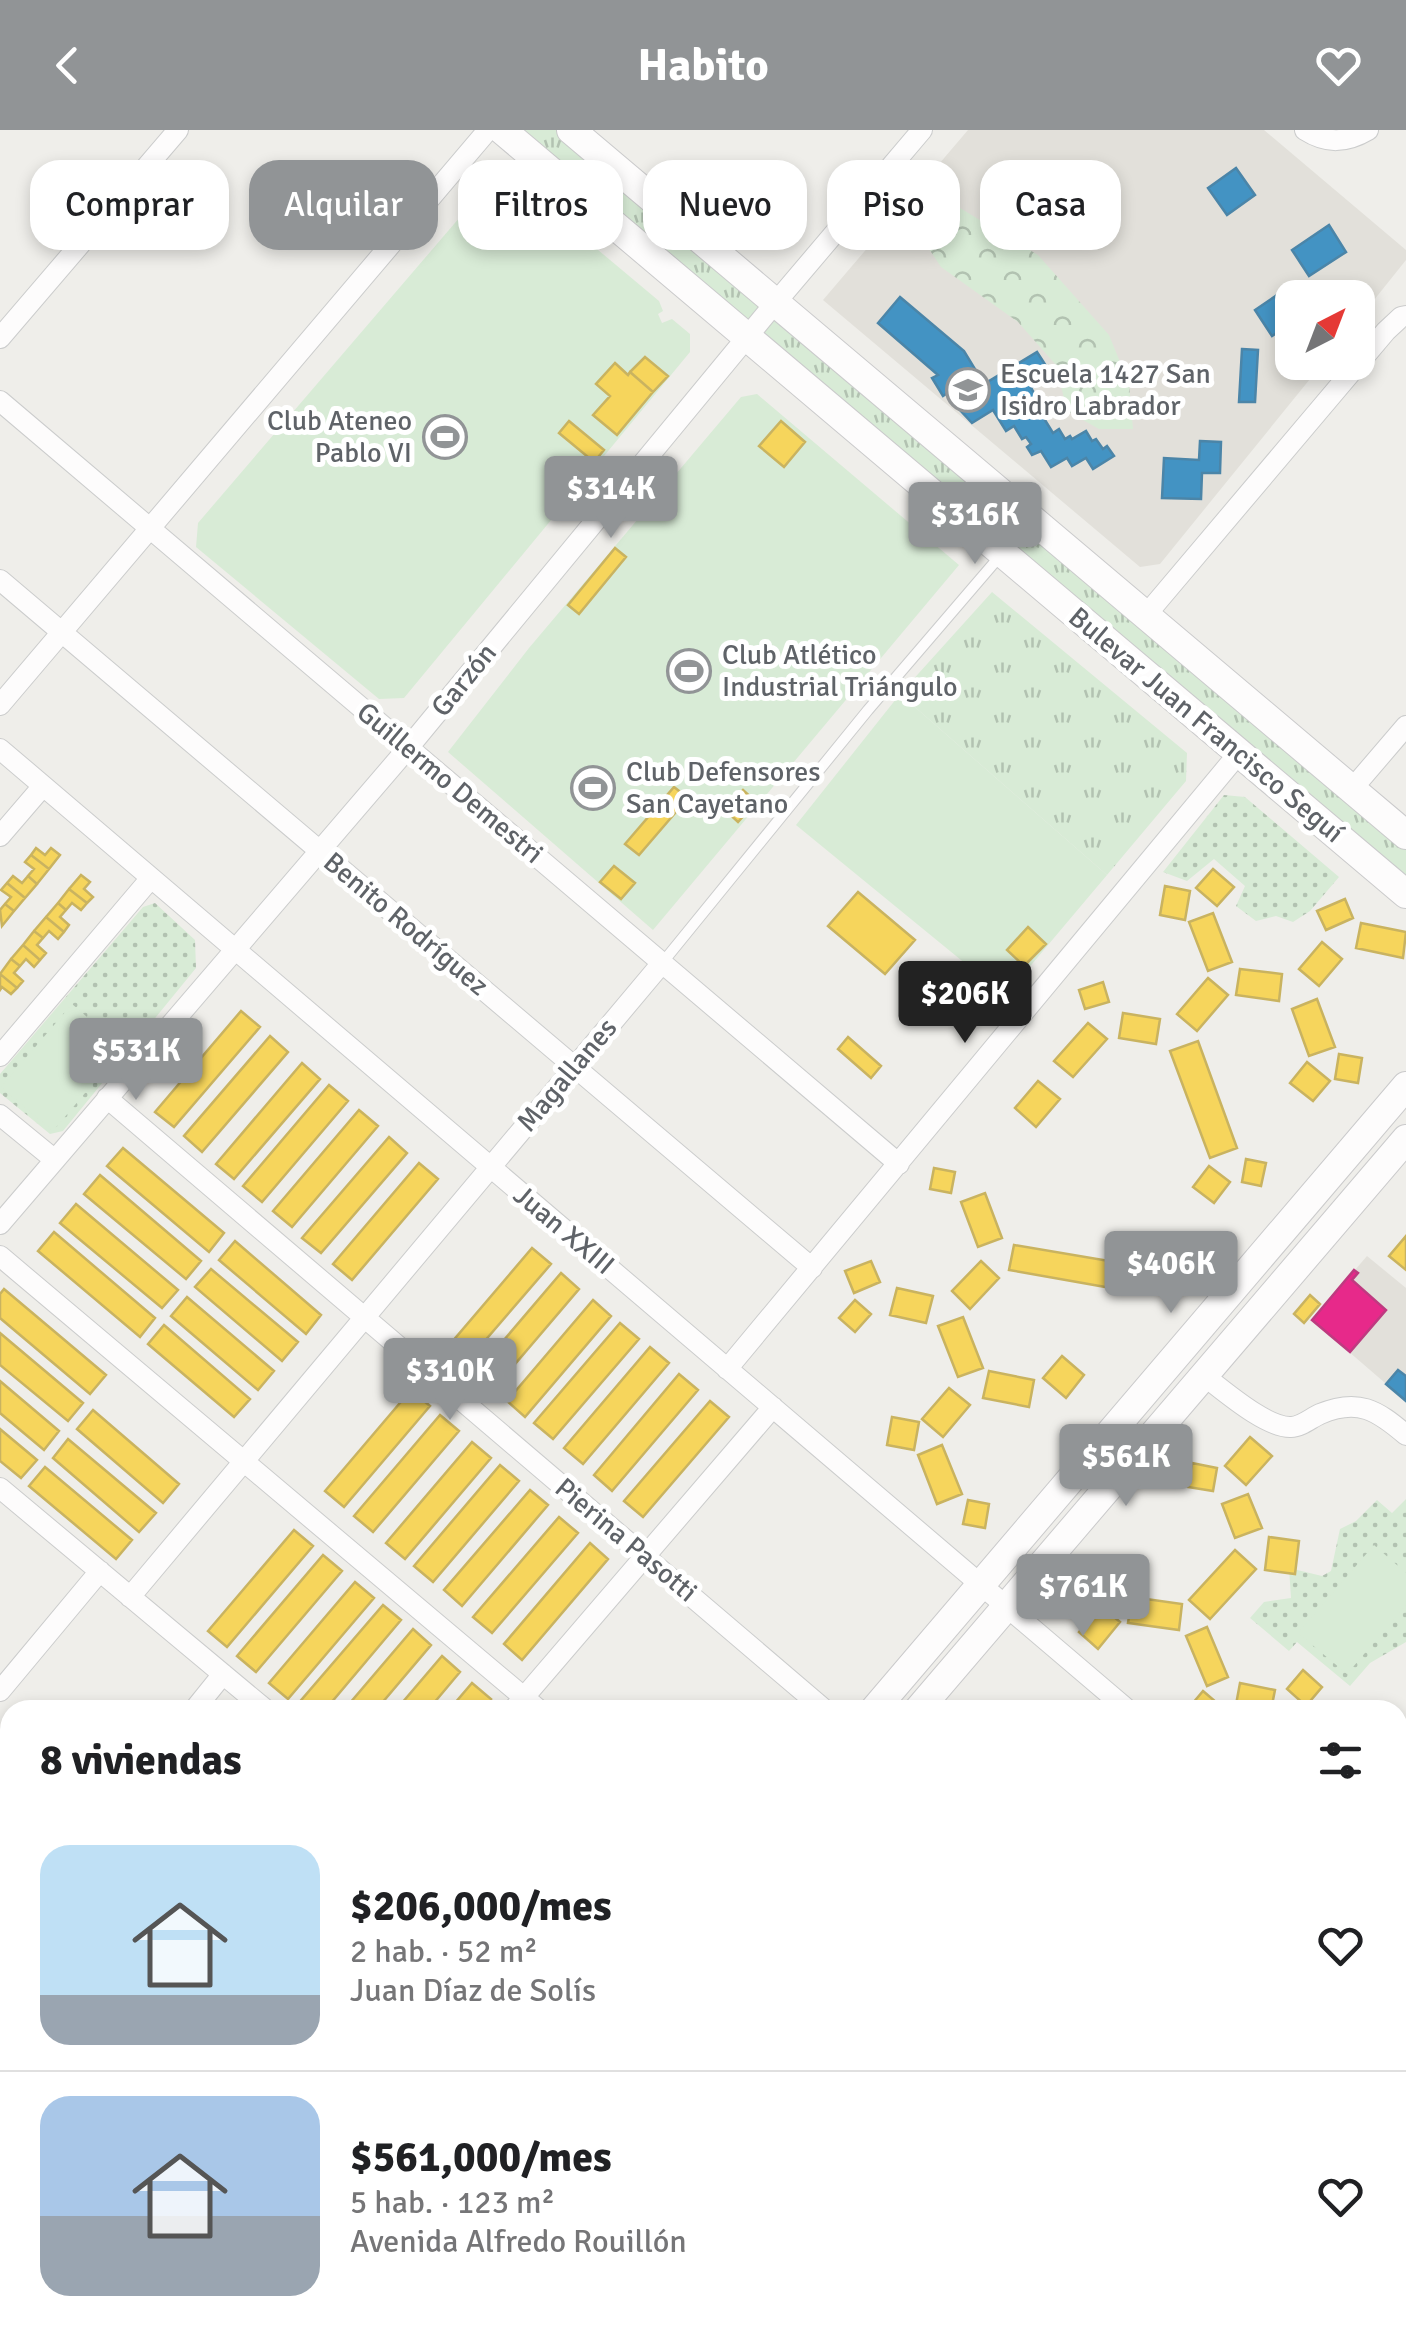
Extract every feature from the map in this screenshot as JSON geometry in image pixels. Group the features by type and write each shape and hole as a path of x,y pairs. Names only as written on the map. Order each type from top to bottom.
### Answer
{"main road":[{"name":"Bulevar Juan Francisco Seguí","path":"502,130 1406,894"},
{"name":"Bulevar Juan Francisco Seguí","path":"571,130 1406,834"},
{"path":"882,1700 1406,1086"},
{"path":"926,1700 1406,1138"}],"street":[{"path":"0,338 178,130"},
{"path":"0,704 488,130"},
{"name":"Garzón","path":"0,1224 408,748 922,130"},
{"path":"1305,130 1336,142 1368,130"},
{"path":"1146,615 1386,330 1403,316"},
{"name":"Guillermo Demestri","path":"0,402 899,1164"},
{"name":"Benito Rodríguez","path":"0,580 812,1268"},
{"path":"1352,789 1406,726"},
{"name":"Juan XXIII","path":"0,750 1116,1700"},
{"path":"728,1369 1239,754"},
{"path":"0,836 43,786"},
{"path":"0,1056 151,878"},
{"name":"Magallanes","path":"130,1597 662,963"},
{"name":"Pierina Pasotti","path":"108,1098 813,1700"},
{"path":"0,1114 54,1160"},
{"path":"0,1256 244,1461 518,1700"},
{"path":"1202,1375 1276,1424 1294,1428 1337,1408 1361,1407 1383,1415 1406,1435"},
{"path":"530,1700 645,1556 773,1407"},
{"path":"0,1488 254,1700"},
{"path":"0,1691 100,1571"},
{"path":"202,1700 223,1674"}],"lane":[{"name":"Magallanes","path":"662,963 1002,553"}],"shaded area":[{"path":"968,130 1264,130 1406,250 1406,260 1375,299 1375,280 1275,280 1275,380 1309,380 1160,564 1140,567 823,300 866,250 960,250 960,160 942,160"},
{"path":"1367,1256 1406,1288 1406,1401 1312,1320"}],"green space":[{"path":"502,130 571,130 607,160 537,160"},
{"path":"623,174 643,191 643,249 623,232"},
{"path":"960,208 980,220 980,250 1030,250 1038,255 1109,335 1129,384 1133,429 1099,429 1067,411 1056,365 1018,322 941,267 930,250 960,250"},
{"name":"Club Ateneo Pablo VI","path":"458,219 458,250 598,250 659,301 662,323 672,319 690,334 690,352 404,698 379,699 196,547 198,523 432,250 438,250 438,243"},
{"path":"644,250 713,250 1406,835 1406,894"},
{"path":"757,394 959,565 653,930 448,752 529,648 741,397"},
{"path":"992,592 1187,753 1186,781 1107,875 900,694"},
{"path":"900,694 1107,875 1005,996 796,825"},
{"path":"1224,795 1245,797 1339,877 1310,911 1293,922 1276,916 1256,921 1236,906 1245,886 1214,859 1187,881 1163,872"},
{"path":"155,903 195,940 196,968 63,1131 50,1134 0,1093 0,1074 143,907"},
{"path":"72,1004 123,1048 53,1131 1,1087"},
{"path":"1406,1499 1406,1642 1370,1663 1350,1686 1297,1642 1289,1651 1250,1618 1264,1602 1291,1598 1289,1568 1322,1576 1331,1571 1340,1529 1356,1521 1377,1500 1392,1513"},
{"path":"1374,1545 1406,1573 1406,1605 1347,1674 1298,1633"}],"building: Viviendas":[{"path":"645,357 668,376 653,392 630,372"},
{"path":"615,363 653,392 617,435 593,415 610,396 596,384"},
{"path":"569,421 604,450 594,462 559,433"},
{"path":"781,421 805,442 784,467 759,446"},
{"path":"615,548 626,557 579,614 568,605"},
{"path":"674,787 688,798 639,855 625,844"},
{"path":"743,790 756,802 738,822 725,810"},
{"path":"36,848 45,855 51,848 60,855 49,869 31,855"},
{"path":"31,855 49,869 37,884 28,876 34,869 25,862"},
{"path":"614,866 635,883 621,899 600,882"},
{"path":"1213,869 1234,887 1217,906 1196,888"},
{"path":"81,875 90,882 84,889 93,897 87,903 69,889"},
{"path":"13,876 22,883 28,876 37,884 25,898 7,883"},
{"path":"7,883 25,898 14,911 5,904 11,897 1,890"},
{"path":"1165,886 1190,891 1185,920 1160,915"},
{"path":"69,889 87,903 81,910 72,903 66,910 58,903"},
{"path":"858,892 915,940 885,974 828,926"},
{"path":"1345,899 1353,918 1326,930 1317,911"},
{"path":"58,903 66,910 60,917 69,925 64,932 46,917"},
{"path":"5,904 14,911 2,926 0,910"},
{"path":"1213,913 1232,962 1208,971 1189,922"},
{"path":"46,917 64,932 58,939 49,931 43,938 34,931"},
{"path":"1361,923 1406,932 1403,958 1356,948"},
{"path":"1028,927 1046,944 1024,966 1007,950"},
{"path":"34,931 43,938 37,945 46,953 40,960 23,945"},
{"path":"1322,942 1342,959 1319,986 1299,969"},
{"path":"23,945 40,960 34,967 26,959 20,966 11,959"},
{"path":"11,959 20,966 14,973 23,981 17,988 0,974"},
{"path":"1240,969 1282,974 1279,1001 1236,995"},
{"path":"0,974 17,988 11,994 2,987 0,990"},
{"path":"1208,978 1228,995 1197,1031 1177,1014"},
{"path":"1103,982 1109,1002 1085,1009 1079,990"},
{"path":"1317,999 1335,1047 1309,1056 1292,1009"},
{"path":"241,1011 260,1027 174,1127 155,1112"},
{"path":"1123,1013 1160,1019 1156,1044 1119,1038"},
{"path":"1088,1023 1107,1039 1073,1077 1054,1061"},
{"path":"270,1036 288,1052 202,1152 184,1136"},
{"path":"848,1037 881,1066 871,1078 838,1049"},
{"path":"1198,1041 1237,1148 1210,1158 1170,1051"},
{"path":"1339,1054 1362,1058 1358,1083 1335,1079"},
{"path":"1307,1062 1330,1081 1313,1101 1290,1083"},
{"path":"302,1063 320,1079 234,1179 216,1164"},
{"path":"1038,1081 1060,1099 1036,1127 1015,1108"},
{"path":"329,1085 348,1101 262,1202 243,1186"},
{"path":"359,1110 378,1126 292,1227 273,1211"},
{"path":"389,1137 407,1153 321,1253 302,1238"},
{"path":"123,1148 224,1233 209,1252 107,1166"},
{"path":"1246,1159 1266,1163 1261,1186 1242,1182"},
{"path":"419,1163 438,1179 352,1280 333,1264"},
{"path":"1209,1166 1230,1182 1214,1203 1193,1187"},
{"path":"934,1168 955,1172 951,1193 930,1189"},
{"path":"100,1175 201,1261 186,1279 84,1194"},
{"path":"985,1193 1002,1238 978,1247 961,1202"},
{"path":"76,1204 178,1290 162,1308 60,1223"},
{"path":"54,1232 155,1318 140,1337 38,1251"},
{"path":"1406,1236 1406,1270 1389,1256"},
{"path":"235,1241 321,1315 306,1334 219,1260"},
{"path":"1014,1245 1115,1262 1111,1288 1009,1270"},
{"path":"532,1248 551,1264 464,1365 446,1349"},
{"path":"871,1261 880,1282 854,1293 845,1271"},
{"path":"981,1261 999,1278 970,1309 952,1291"},
{"path":"211,1269 298,1342 282,1361 195,1287"},
{"path":"561,1273 579,1289 493,1390 475,1374"},
{"path":"897,1288 933,1296 926,1323 890,1315"},
{"path":"4,1289 106,1375 90,1394 0,1318 0,1294"},
{"path":"1310,1295 1320,1304 1304,1323 1294,1314"},
{"path":"187,1297 274,1371 258,1390 171,1316"},
{"path":"593,1300 611,1316 525,1417 507,1401"},
{"path":"855,1300 871,1314 855,1332 839,1318"},
{"path":"963,1317 983,1368 958,1377 938,1326"},
{"path":"620,1323 639,1339 553,1439 534,1423"},
{"path":"164,1325 250,1399 234,1417 148,1344"},
{"path":"0,1333 83,1403 68,1421 0,1365"},
{"path":"650,1347 669,1363 583,1464 564,1448"},
{"path":"1062,1356 1084,1375 1066,1398 1043,1378"},
{"path":"989,1371 1034,1380 1029,1407 983,1398"},
{"path":"679,1374 698,1390 612,1491 594,1475"},
{"path":"0,1381 59,1431 44,1450 0,1413"},
{"path":"949,1388 970,1405 943,1437 922,1419"},
{"path":"411,1390 430,1406 344,1507 325,1491"},
{"path":"710,1401 729,1417 643,1517 624,1501"},
{"path":"93,1410 179,1484 163,1503 77,1429"},
{"path":"440,1415 459,1431 373,1532 354,1516"},
{"path":"892,1417 919,1422 914,1450 887,1445"},
{"path":"0,1429 37,1460 21,1478 0,1461"},
{"path":"1250,1437 1272,1456 1246,1485 1225,1466"},
{"path":"68,1439 156,1513 139,1532 53,1458"},
{"path":"472,1442 491,1458 405,1559 386,1543"},
{"path":"942,1445 962,1494 937,1504 918,1455"},
{"path":"1192,1463 1217,1468 1213,1491 1188,1487"},
{"path":"500,1465 519,1481 433,1582 414,1566"},
{"path":"45,1467 132,1540 116,1559 29,1486"},
{"path":"530,1490 548,1505 462,1606 444,1590"},
{"path":"1248,1494 1262,1528 1235,1538 1222,1504"},
{"path":"968,1500 989,1504 985,1528 963,1524"},
{"path":"559,1517 578,1533 492,1633 473,1617"},
{"path":"294,1530 313,1546 227,1647 208,1631"},
{"path":"1269,1537 1299,1541 1295,1574 1265,1570"},
{"path":"590,1543 608,1559 522,1660 504,1644"},
{"path":"1235,1550 1256,1569 1210,1619 1189,1600"},
{"path":"323,1555 342,1571 256,1672 237,1656"},
{"path":"1117,1568 1127,1592 1114,1597 1111,1589 1101,1593 1094,1577"},
{"path":"355,1582 374,1598 288,1699 269,1683"},
{"path":"1132,1597 1182,1604 1179,1630 1128,1623"},
{"path":"383,1605 401,1620 333,1700 301,1700"},
{"path":"1100,1605 1120,1622 1098,1649 1079,1632"},
{"path":"1207,1627 1228,1677 1207,1686 1186,1636"},
{"path":"413,1629 431,1645 384,1700 353,1700"},
{"path":"442,1656 460,1672 436,1700 405,1700"},
{"path":"1303,1670 1322,1687 1311,1700 1299,1700 1287,1689"},
{"path":"472,1683 491,1699 490,1700 458,1700"},
{"path":"1240,1683 1275,1690 1273,1700 1237,1700"},
{"path":"1203,1691 1214,1700 1195,1700"}],"building: Escuelas":[{"path":"1236,168 1255,195 1227,215 1208,188"},
{"path":"1329,225 1346,252 1309,276 1292,250"},
{"path":"1275,296 1275,334 1272,336 1255,310"},
{"path":"900,297 964,351 984,384 1037,352 1052,375 1031,388 1053,433 1059,429 1065,439 1072,439 1086,431 1092,441 1096,439 1103,449 1107,446 1114,456 1093,469 1086,458 1072,466 1067,458 1051,467 1041,451 1032,455 1027,447 1031,444 1026,437 1022,439 1014,426 1006,431 993,410 972,423 949,392 943,396 932,378 938,375 878,323"},
{"path":"1242,349 1258,350 1255,402 1239,402"},
{"path":"1200,441 1221,442 1220,473 1202,473 1201,499 1162,498 1164,458 1199,460"},
{"path":"1398,1370 1406,1376 1406,1401 1386,1384"}],"building: Salud":[{"path":"1354,1270 1358,1273 1352,1280 1386,1310 1350,1352 1312,1320"}],"place":[{"name":"Escuela 1427 San Isidro Labrador","path":"968,390"},
{"name":"Club Ateneo Pablo VI","path":"445,437"},
{"name":"Club Atlético Industrial Triángulo","path":"689,671"},
{"name":"Club Defensores San Cayetano","path":"593,788"}]}
